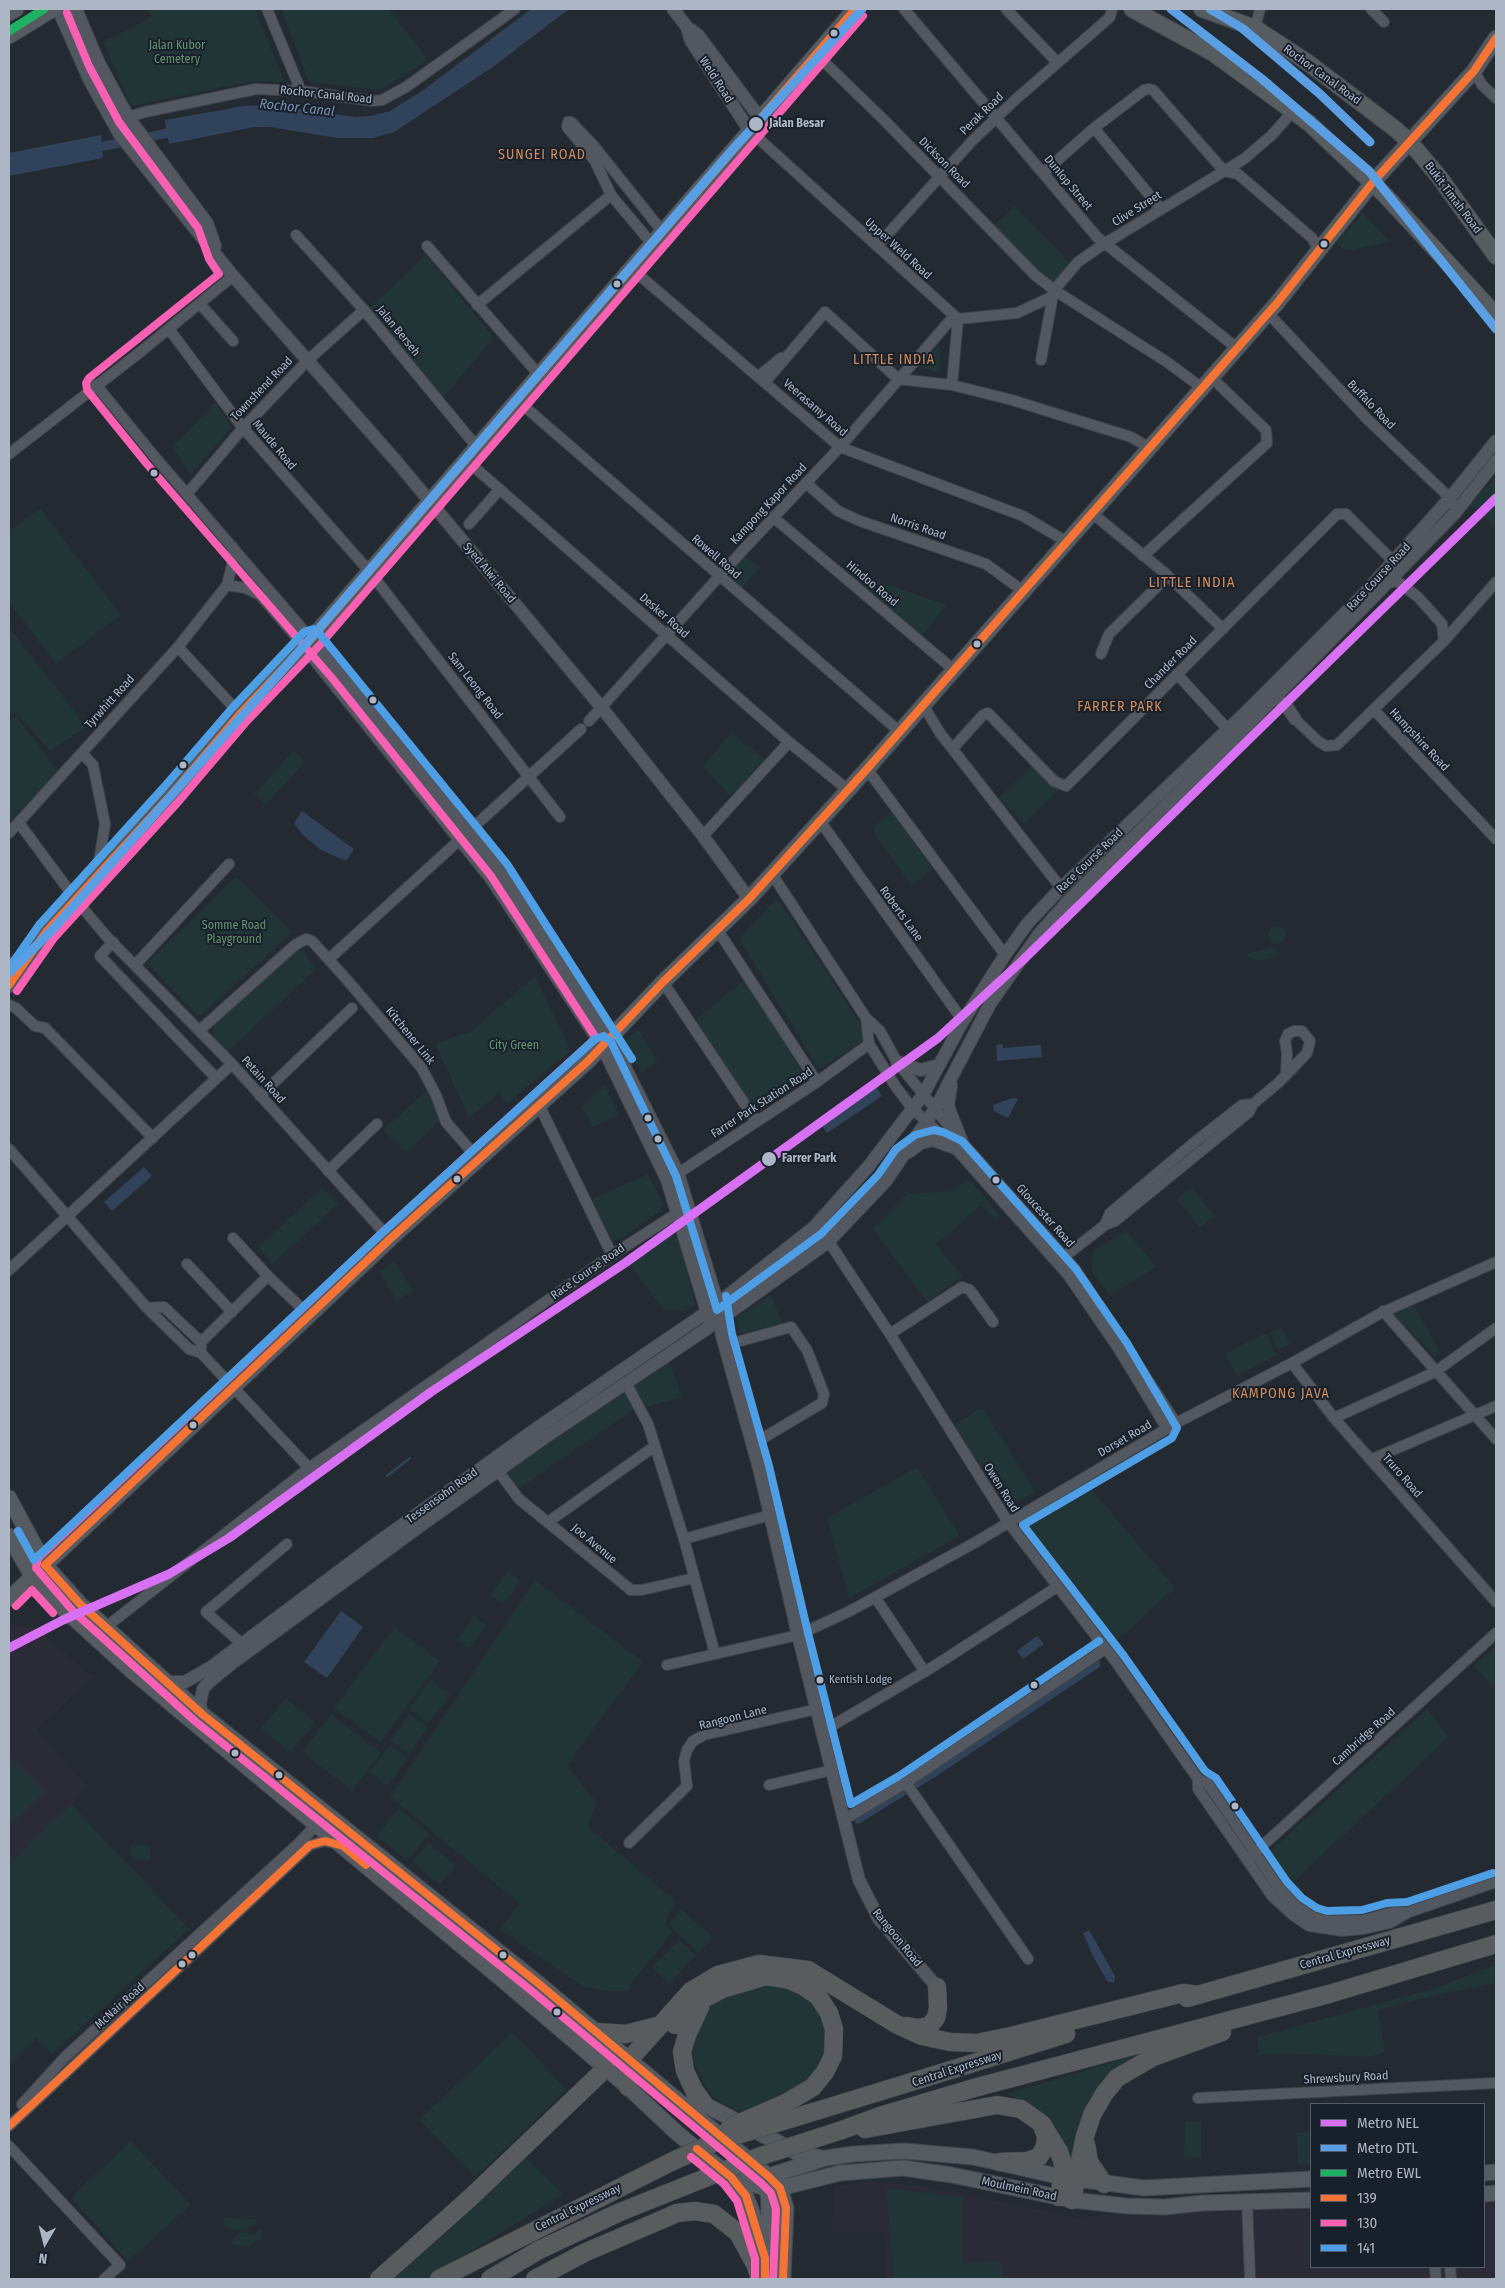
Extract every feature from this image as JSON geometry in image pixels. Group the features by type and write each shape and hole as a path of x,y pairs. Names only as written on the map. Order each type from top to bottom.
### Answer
{"highway":[{"path":"1132,9 1213,53 1293,111 1372,182 1496,314"},
{"name":"Rochor Canal Road","path":"1202,9 1254,28 1307,62 1409,141"},
{"name":"Bukit Timah Road","path":"1409,141 1496,256"},
{"name":"Central Expressway","path":"439,2279 718,2141 1198,1994 1496,1910"},
{"name":"Central Expressway","path":"490,2279 539,2250 620,2212 758,2157 974,2088 1236,2019 1496,1944"},
{"path":"628,2087 634,2063 661,2025 691,1991 718,1975 759,1964 808,1970 826,1979 896,2024 922,2036 950,2042 977,2042 1042,2029 1183,1993 1198,1994"},
{"path":"634,2063 689,2010 705,1998 743,1981 766,1976 804,1986 818,1996 829,2012 834,2029 833,2056 826,2072 807,2092 735,2125 718,2141"},
{"path":"896,2024 918,2028 929,2026 936,2018 938,2008 937,1986"},
{"path":"704,2104 691,2085 682,2052 693,2020 705,1998"},
{"path":"1066,2199 1069,2178 1092,2115 1104,2094 1117,2078 1153,2057 1222,2032 1236,2019"},
{"path":"597,2032 626,2034 661,2025"},
{"path":"379,2279 470,2198 606,2068"},
{"path":"842,2130 872,2129 997,2105 1021,2109 1042,2124 1062,2160 1069,2178"},
{"path":"1000,2162 1027,2161 1039,2157 1044,2152 1046,2142 1042,2124"},
{"path":"1085,2136 1089,2162 1104,2184"},
{"path":"535,2279 586,2252 676,2213 695,2211 714,2214 738,2233 756,2266 760,2279"}],"main road":[{"path":"9,14 16,9"},
{"path":"9,36 53,9"},
{"path":"9,985 30,951 172,794 240,714 308,643 855,9"},
{"path":"9,1599 390,1239 479,1160 605,1043 663,982 772,874 900,732 1268,313 1318,246 1372,182 1474,71 1496,38"},
{"path":"9,1498 44,1565 106,1627 202,1714 334,1817 597,2032 772,2184 786,2208 783,2278 772,2276 765,2279 765,2258 772,2184"},
{"path":"9,1536 32,1576 53,1600 133,1672 317,1824 606,2068 677,2133 731,2176 746,2196 765,2258"},
{"path":"658,2084 704,2104 798,2153 826,2158"},
{"name":"Moulmein Road","path":"772,2184 826,2158 853,2154 904,2151 950,2154 1000,2162 1104,2184 1153,2188 1310,2180"},
{"name":"Moulmein Road","path":"772,2184 840,2173 903,2168 952,2174 1066,2199 1142,2207 1310,2200"},
{"path":"731,2176 772,2184"}],"street":[{"name":"Syed Alwi Road","path":"58,9 89,79 120,135 233,276 398,462 429,502 602,708 703,836 748,899"},
{"name":"Syed Alwi Road","path":"76,9 98,61 128,117 207,223 218,255"},
{"path":"267,9 301,92"},
{"name":"Rochor Canal Road","path":"112,122 241,91 272,89 373,101 391,97 515,9"},
{"name":"Weld Road","path":"673,9 687,27 698,35 760,118"},
{"name":"Dunlop Street","path":"904,9 1104,244 1237,348"},
{"path":"1006,9 1058,63"},
{"name":"Perak Road","path":"877,246 938,176 996,117 1110,17 1112,9"},
{"path":"1254,28 1260,9"},
{"path":"1371,9 1384,22"},
{"name":"Weld Road","path":"687,27 691,41 749,130"},
{"name":"Dickson Road","path":"816,54 1052,293 1167,362 1207,382 1266,430 1268,439 1266,443 1143,556"},
{"path":"1474,71 1482,85 1496,98"},
{"path":"1043,173 1094,128 1144,90 1153,90 1228,171 1309,242 1318,246"},
{"name":"Clive Street","path":"1052,293 1082,259 1161,209 1228,171 1261,144 1293,111"},
{"path":"1094,128 1161,209"},
{"name":"Upper Weld Road","path":"749,130 956,317"},
{"path":"652,244 611,195 599,159 662,231"},
{"path":"477,305 611,195"},
{"name":"Jalan Berseh","path":"296,235 364,310 476,446"},
{"path":"427,246 540,376"},
{"name":"Veerasamy Road","path":"632,269 840,447 1023,516 1066,542"},
{"path":"9,454 169,329 233,276"},
{"path":"952,386 956,317 1017,313 1052,293"},
{"path":"1042,360 1052,293"},
{"path":"200,304 233,341"},
{"name":"Townshend Road","path":"187,494 243,428 308,360 364,310"},
{"path":"762,379 783,364 785,358 825,312 898,379 952,386 1054,412 1131,437 1150,448"},
{"name":"Buffalo Road","path":"1268,313 1368,420 1450,498 1455,513"},
{"name":"Kampong Kapor Road","path":"464,835 530,777 602,708 956,317"},
{"name":"Maude Road","path":"169,329 243,428 369,571"},
{"path":"96,385 234,548 308,643 464,835 605,1043 672,1177 718,1304 716,1322"},
{"name":"Rowell Road","path":"517,400 900,732"},
{"name":"Race Course Road","path":"1275,697 1387,583 1400,563 1496,441"},
{"name":"Desker Road","path":"465,459 789,742 848,790"},
{"name":"Race Course Road","path":"716,1322 828,1242 886,1181 935,1109 990,1004 1039,934 1070,899 1231,733 1400,563 1455,513 1496,461"},
{"name":"Norris Road","path":"806,483 838,511 857,520 986,564 1023,591"},
{"path":"469,524 500,489"},
{"path":"1092,513 1168,576 1223,629"},
{"name":"Chander Road","path":"952,748 985,713 990,715 1054,782 1066,786 1338,514 1344,513 1400,563"},
{"name":"Hindoo Road","path":"773,517 954,670"},
{"name":"Tyrwhitt Road","path":"9,833 178,647 226,586 232,565 234,548"},
{"name":"Sam Leong Road","path":"369,571 560,817"},
{"path":"1101,654 1109,634 1168,576"},
{"path":"1387,583 1397,581 1418,598 1442,624 1444,641"},
{"path":"1374,710 1444,641 1496,582"},
{"path":"226,586 245,588 260,595 308,643"},
{"path":"178,647 240,714"},
{"path":"1177,674 1231,733"},
{"path":"1288,707 1289,692 1293,678"},
{"path":"1265,697 1275,697 1288,707 1295,719 1282,711 1257,707 1265,697"},
{"path":"923,705 952,748 1061,888"},
{"name":"Hampshire Road","path":"1295,719 1318,741 1332,746 1342,741 1374,710 1496,839"},
{"name":"Race Course Road","path":"718,1304 814,1227 868,1167 923,1095 963,1021 1027,924 1061,888 1231,733"},
{"path":"703,836 789,742"},
{"path":"82,753 93,765 105,824 97,875"},
{"path":"867,769 1005,955"},
{"name":"Roberts Lane","path":"820,821 963,1021"},
{"name":"Petain Road","path":"19,822 76,900 113,942 232,1064 390,1239"},
{"path":"329,959 464,835"},
{"path":"136,964 229,864"},
{"name":"Gloucester Road","path":"772,874 866,1018 880,1031 897,1062 935,1109 958,1145 1061,1259 1068,1274 1172,1426"},
{"path":"717,928 817,1082"},
{"name":"Kitchener Link","path":"200,1030 301,940 312,941 420,1067 436,1095 446,1122 479,1160"},
{"path":"113,942 100,956 216,1078"},
{"path":"9,965 30,951"},
{"path":"663,982 756,1121"},
{"path":"9,1005 16,1008 35,1026 45,1028 56,1038 153,1138"},
{"path":"260,1096 352,1008"},
{"path":"866,1018 869,1044"},
{"name":"Gloucester Road","path":"869,1044 883,1068 912,1108 926,1122 958,1145"},
{"name":"Farrer Park Station Road","path":"672,1177 817,1082 869,1044"},
{"path":"897,1062 920,1070 938,1065"},
{"path":"9,1270 65,1216 153,1138 232,1064"},
{"path":"904,1156 921,1143 933,1140 958,1145 948,1106 955,1070"},
{"path":"1061,1259 1105,1225 1116,1221 1193,1159 1248,1112 1253,1104 1286,1075"},
{"path":"538,1105 612,1255"},
{"path":"328,1171 377,1124"},
{"path":"9,1150 147,1308 189,1350 202,1353 309,1468"},
{"path":"683,1210 707,1312 716,1322 724,1341 791,1327 807,1350 824,1394 824,1401 753,1444"},
{"name":"Race Course Road","path":"106,1627 309,1468 612,1255 683,1210"},
{"name":"Owen Road","path":"814,1227 828,1242 890,1334 1008,1522 1105,1649 1198,1779 1198,1788 1251,1856 1272,1896 1294,1916 1309,1926 1342,1931 1390,1923 1409,1912 1496,1882"},
{"path":"233,1238 268,1276 310,1316"},
{"name":"Dorset Road","path":"667,1665 798,1635 878,1596 1172,1426 1292,1363 1383,1312 1496,1262"},
{"path":"187,1264 232,1312"},
{"path":"201,1342 268,1276"},
{"path":"890,1334 962,1287 970,1290 993,1322"},
{"name":"Tessensohn Road","path":"167,1682 193,1680 529,1433 718,1304"},
{"path":"147,1308 164,1306 201,1342 202,1353"},
{"path":"1383,1312 1496,1439"},
{"name":"Tessensohn Road","path":"202,1714 201,1697 209,1682 297,1615 498,1471 716,1322"},
{"path":"1334,1418 1435,1372 1496,1328"},
{"name":"Rangoon Road","path":"724,1341 753,1444 798,1635 858,1874 872,1908 937,1986"},
{"name":"Truro Road","path":"1292,1363 1334,1418 1496,1602"},
{"path":"626,1383 648,1424 684,1539 715,1654"},
{"path":"1372,1459 1496,1406"},
{"path":"548,1522 655,1446"},
{"name":"Joo Avenue","path":"498,1471 519,1499 631,1590 642,1590 694,1578"},
{"path":"684,1539 770,1515"},
{"path":"242,1644 206,1612 287,1544"},
{"path":"823,1732 928,1670 1057,1587"},
{"path":"878,1596 928,1670"},
{"name":"Cambridge Road","path":"1251,1856 1496,1633"},
{"path":"845,1820 906,1786 1105,1649"},
{"name":"Rangoon Lane","path":"629,1843 687,1786 684,1761 687,1750 693,1742 704,1735 817,1710"},
{"path":"769,1785 832,1770"},
{"path":"906,1786 1028,1959"},
{"name":"McNair Road","path":"9,2117 66,2057 298,1844 317,1824"},
{"name":"McNair Road","path":"9,2126 310,1846 325,1841 343,1846"},
{"name":"Shrewsbury Road","path":"1198,2098 1496,2083"},
{"path":"9,2146 120,2265 104,2279"},
{"path":"1247,2202 1250,2279"}],"shaded area":[{"path":"20,1624 37,1629 93,1677 37,1730 89,1787 9,1863 9,1628"},
{"path":"870,2181 929,2187 1074,2217 1310,2206 1310,2268 1485,2268 1485,2204 1496,2204 1496,2279 885,2279 884,2233 832,2232 833,2187"}],"green space":[{"name":"Jalan Kubor Cemetery","path":"147,9 255,9 284,81 253,81 131,106 103,42 152,17"},
{"path":"281,9 389,9 428,60 380,90 309,82"},
{"path":"1015,206 1070,264 1050,284 994,226"},
{"path":"1363,213 1391,242 1346,251 1336,243"},
{"path":"426,255 494,338 441,400 366,311"},
{"path":"937,347 941,348 940,373 920,367 920,363"},
{"path":"215,403 232,427 191,475 172,447"},
{"path":"1496,477 1496,529 1470,504"},
{"path":"40,508 121,615 56,664 9,602 9,531"},
{"path":"741,553 760,568 741,590 723,574"},
{"path":"839,568 947,605 922,636"},
{"path":"9,627 86,727 50,751 15,712 9,716"},
{"path":"16,716 59,772 9,821 9,721"},
{"path":"731,732 765,759 730,797 703,766"},
{"path":"293,751 305,762 266,805 254,794"},
{"path":"1034,764 1059,790 1024,824 999,798"},
{"path":"892,811 933,870 911,885 875,835 875,826"},
{"name":"Somme Road Playground","path":"236,877 292,933 199,1017 147,963"},
{"path":"777,898 869,1037 819,1069 739,939"},
{"path":"1277,926 1283,929 1286,935 1283,941 1277,944 1271,941 1268,935 1271,929"},
{"path":"1273,948 1277,949 1276,957 1258,961 1247,956 1247,954"},
{"path":"295,949 302,950 316,969 227,1053 212,1035 213,1027"},
{"name":"City Green","path":"535,976 571,1051 507,1103 499,1093 469,1118 435,1043 470,1032"},
{"path":"745,979 806,1078 753,1113 693,1022"},
{"path":"639,1030 658,1062 642,1072 623,1041"},
{"path":"605,1085 619,1115 593,1127 582,1108"},
{"path":"430,1087 443,1118 406,1152 383,1130"},
{"path":"648,1174 664,1203 660,1211 619,1240 612,1239 592,1204 594,1198"},
{"path":"969,1179 1001,1216 996,1220 981,1205 936,1245 963,1276 927,1302 873,1229 907,1194 950,1191"},
{"path":"1192,1187 1215,1216 1200,1228 1177,1199"},
{"path":"322,1188 338,1204 273,1264 258,1247"},
{"path":"672,1229 680,1243 695,1305 683,1311 664,1310 624,1258"},
{"path":"1126,1230 1156,1267 1110,1296 1091,1270 1092,1254 1096,1249"},
{"path":"395,1261 413,1291 397,1301 379,1271"},
{"path":"771,1295 782,1323 740,1334 737,1317"},
{"path":"1414,1306 1441,1353 1434,1356 1394,1315 1395,1312"},
{"path":"1280,1327 1290,1344 1278,1350 1269,1333"},
{"path":"1266,1333 1277,1355 1237,1376 1225,1354"},
{"path":"667,1355 682,1397 632,1411 514,1492 498,1471"},
{"path":"979,1409 983,1410 1036,1492 1010,1506 1005,1505 954,1425"},
{"path":"917,1467 960,1536 849,1598 827,1518"},
{"path":"1088,1485 1175,1588 1116,1641 1021,1522"},
{"path":"508,1571 520,1581 503,1604 490,1595"},
{"path":"535,1580 643,1662 567,1765 596,1802 588,1827 676,1901 665,1923 672,1932 633,1981 628,1991 607,1991 584,1987 499,1929 520,1904 390,1797"},
{"path":"474,1616 487,1625 469,1649 457,1640"},
{"path":"394,1627 440,1661 381,1742 334,1708"},
{"path":"1496,1646 1496,1692 1474,1666"},
{"path":"430,1680 450,1694 429,1723 409,1709"},
{"path":"286,1698 315,1722 290,1753 261,1728"},
{"path":"1427,1709 1449,1737 1291,1884 1274,1862 1270,1851"},
{"path":"331,1714 381,1753 352,1791 302,1752"},
{"path":"409,1714 428,1727 409,1754 390,1741"},
{"path":"391,1745 408,1759 387,1786 369,1772"},
{"path":"9,1756 45,1792 9,1827"},
{"path":"71,1804 189,1929 52,2054 36,2038 9,2066 9,1863"},
{"path":"399,1809 430,1834 407,1861 376,1836"},
{"path":"428,1843 456,1865 440,1885 412,1862"},
{"path":"131,1845 151,1846 150,1860 136,1860 135,1857 130,1856"},
{"path":"682,1909 713,1938 699,1953 668,1924"},
{"path":"679,1940 696,1955 669,1984 652,1968"},
{"path":"1496,1965 1496,1983 1431,1996 1378,2010 1385,2052 1369,2057 1307,2054 1259,2055 1257,2037 1429,1990"},
{"path":"781,1983 807,1996 821,2015 827,2034 824,2054 820,2064 806,2082 745,2115 714,2098 708,2091 689,2053 698,2026 715,1998 745,1984"},
{"path":"512,2032 567,2090 475,2177 419,2120"},
{"path":"1144,2053 1112,2071 1094,2092 1079,2129 1072,2165 1025,2102 1006,2094"},
{"path":"1185,2122 1201,2122 1201,2158 1184,2157"},
{"path":"1310,2132 1310,2164 1298,2164 1296,2133"},
{"path":"131,2141 191,2205 128,2261 73,2200 74,2194"},
{"path":"524,2156 564,2194 425,2279 391,2279"},
{"path":"886,2188 963,2197 963,2263 1003,2262 1003,2279 894,2279"},
{"path":"224,2218 255,2219 258,2222 248,2229 233,2230 224,2226"},
{"path":"259,2230 263,2231 260,2240 255,2240 248,2247 230,2244 241,2232 254,2235"}],"water":[{"path":"531,9 569,9 493,67 394,132 373,138 337,138 270,127 254,127 169,144 165,120 244,106 269,105 356,117 371,116 390,111 422,91"},
{"path":"101,135 103,158 9,176 9,153"},
{"path":"302,811 354,849 346,861 321,850 302,834 294,823"},
{"path":"1002,1044 1003,1048 1041,1045 1042,1057 997,1061 996,1045"},
{"path":"873,1082 882,1096 827,1133 817,1119"},
{"path":"1012,1098 1018,1099 1008,1118 994,1111 993,1105"},
{"path":"144,1167 152,1176 112,1211 104,1202"},
{"path":"341,1611 363,1627 327,1678 304,1662"},
{"path":"1037,1636 1044,1644 1023,1659 1017,1651"},
{"path":"1089,1930 1115,1976 1114,1983 1107,1981 1093,1956 1083,1933"}],"waterway":[{"name":"Rochor Canal","path":"90,149 177,131"},
{"path":"387,1476 410,1458"},
{"path":"858,1819 933,1773 1096,1664"}],"metro line":[{"name":"EWL","path":"9,31 44,9"},
{"name":"DTL","path":"9,973 54,928 310,639 734,148 862,9"},
{"name":"DTL","path":"1171,9 1262,79 1369,171 1496,329"},
{"name":"DTL","path":"1210,9 1242,28 1320,94 1370,142"},
{"name":"NEL","path":"9,1648 63,1620 169,1574 229,1538 431,1392 625,1263 938,1038 1023,960 1496,498"}],"transit line":[{"name":"139","path":"9,985 46,932 172,794 240,714 311,639 855,9"},
{"name":"130","path":"67,13 89,66 119,122 198,228 209,259 219,274 89,378 86,383 87,390 146,463 332,678 491,876 596,1038 383,1232 38,1558 36,1568 73,1611 196,1722 533,1992 761,2183 771,2193 776,2209 773,2279"},
{"name":"130","path":"17,991 54,938 179,801 247,721 319,646 863,16"},
{"name":"139","path":"783,2279 786,2208 780,2188 768,2176 539,1984 202,1714 80,1604 45,1565 390,1239 588,1061 663,982 749,899 867,769 1277,303 1373,182 1474,71 1496,38"},
{"name":"141","path":"9,968 39,925 164,787 233,707 304,632 313,629 319,633 507,864 632,1059"},
{"name":"141","path":"18,1531 34,1560 383,1232 595,1039 604,1036 611,1042 676,1176 717,1310 821,1234 878,1175 896,1149 915,1135 934,1130 962,1141 1076,1269 1127,1343 1177,1428 1172,1438 1023,1525 1124,1656 1205,1771 1216,1778 1287,1882 1302,1898 1317,1908 1327,1911 1362,1910 1387,1903 1407,1902 1493,1873"},
{"name":"141","path":"726,1296 732,1334 769,1466 851,1804 899,1776 1099,1641"},
{"name":"130","path":"16,1606 32,1590 53,1613"},
{"name":"139","path":"9,2126 310,1845 325,1841 343,1846 366,1865"},
{"name":"139","path":"697,2149 731,2177 746,2196 765,2258 765,2279"},
{"name":"130","path":"691,2157 724,2184 737,2201 755,2259 755,2279"}],"place":[{"name":"Jalan Besar","path":"756,124"},
{"name":"Farrer Park","path":"769,1159"},
{"name":"Kentish Lodge","path":"820,1680"}],"district":[{"name":"SUNGEI ROAD","path":"542,155"},
{"name":"LITTLE INDIA","path":"894,360"},
{"name":"LITTLE INDIA","path":"1192,583"},
{"name":"FARRER PARK","path":"1120,707"},
{"name":"KAMPONG JAVA","path":"1281,1394"}]}
